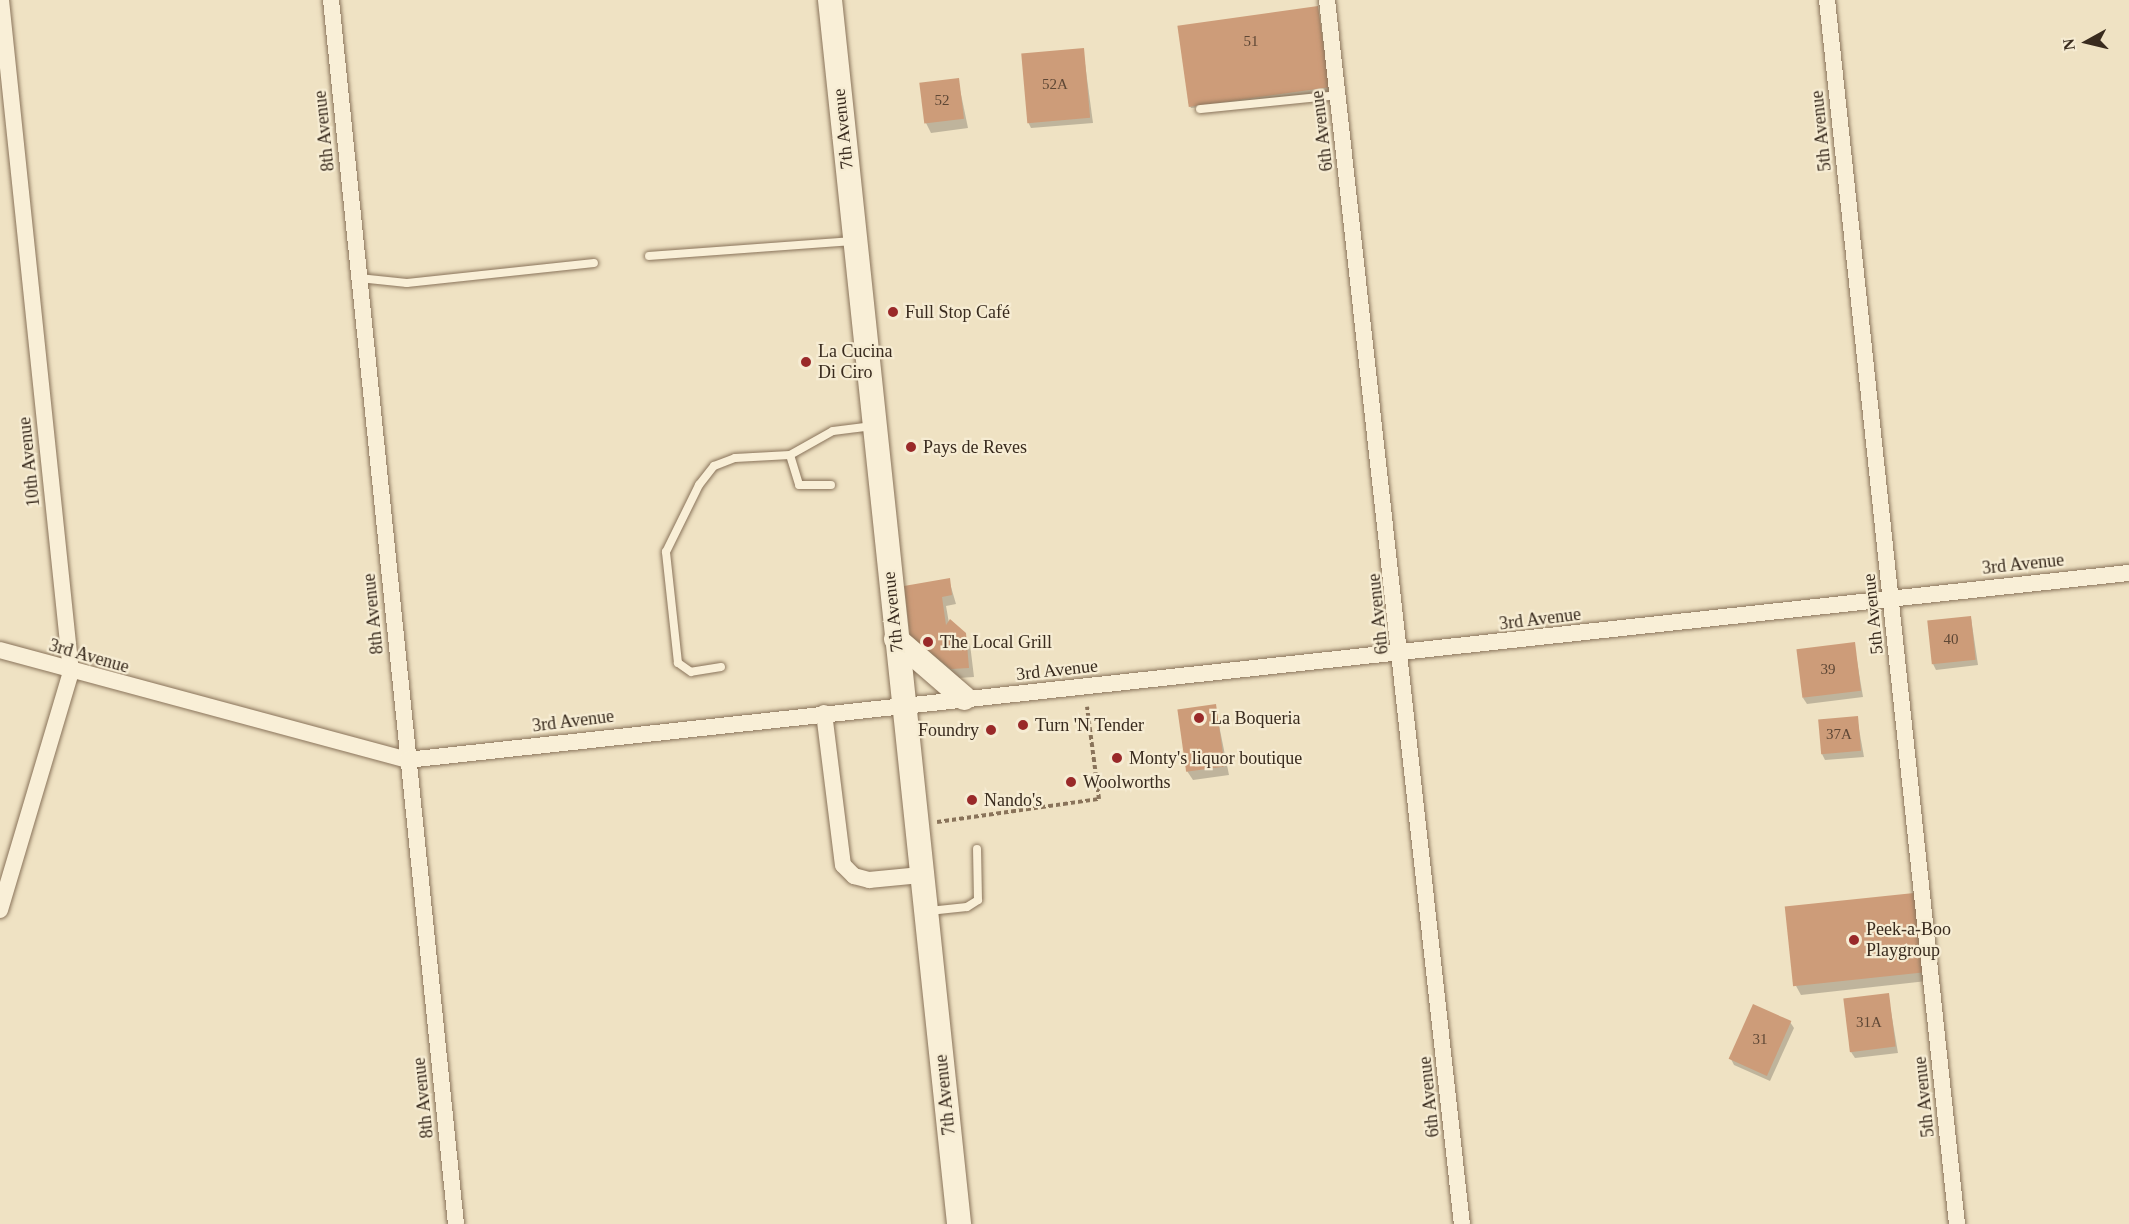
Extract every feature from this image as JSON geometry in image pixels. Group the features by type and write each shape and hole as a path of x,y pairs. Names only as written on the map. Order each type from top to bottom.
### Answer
{"main road":[{"name":"7th Avenue","path":"830,0 959,1224"},
{"path":"896,639 964,698"}],"street":[{"name":"10th Avenue","path":"0,910 71,672 1,0"},
{"name":"8th Avenue","path":"331,0 456,1224"},
{"name":"6th Avenue","path":"1327,0 1402,655 1462,1224"},
{"name":"5th Avenue","path":"1827,0 1957,1224"},
{"name":"3rd Avenue","path":"0,650 71,672 407,760 903,704 1402,655 1891,597 2129,573"},
{"path":"824,713 843,865 854,876 869,880 921,875"}],"lane":[{"path":"1200,109 1338,95"},
{"path":"649,256 855,240"},
{"path":"359,277 407,283 594,263"},
{"path":"721,667 692,672 678,663 666,552 714,466 735,458 790,455 833,431 874,426"},
{"path":"790,455 799,485 831,485"},
{"path":"925,912 968,907 978,900 977,849"}],"path":[{"path":"931,823 1099,799 1087,707"}],"building":[{"path":"1318,6 1329,87 1189,107 1177,26"},
{"path":"1084,48 1090,118 1027,123 1021,53"},
{"path":"959,78 964,119 924,124 919,83"},
{"path":"950,578 952,595 942,597 946,625 950,619 966,633 969,668 951,669 910,636 904,586"},
{"path":"1971,616 1976,660 1932,664 1927,621"},
{"path":"1855,642 1861,691 1802,698 1796,649"},
{"path":"1216,704 1225,766 1186,772 1177,709"},
{"path":"1858,716 1861,751 1821,754 1818,719"},
{"name":"Peek-a-Boo Playgroup","path":"1914,893 1922,973 1793,986 1785,907"},
{"path":"1889,993 1896,1047 1850,1052 1843,999"},
{"path":"1753,1004 1791,1021 1767,1076 1729,1059"}],"place":[{"name":"Full Stop Café","path":"893,312"},
{"name":"La Cucina Di Ciro","path":"806,362"},
{"name":"Pays de Reves","path":"911,447"},
{"name":"The Local Grill","path":"928,642"},
{"name":"La Boqueria","path":"1199,718"},
{"name":"Turn 'N Tender","path":"1023,725"},
{"name":"Foundry","path":"991,730"},
{"name":"Monty's liquor boutique","path":"1117,758"},
{"name":"Woolworths","path":"1071,782"},
{"name":"Nando's","path":"972,800"},
{"name":"Peek-a-Boo Playgroup","path":"1854,940"}]}
